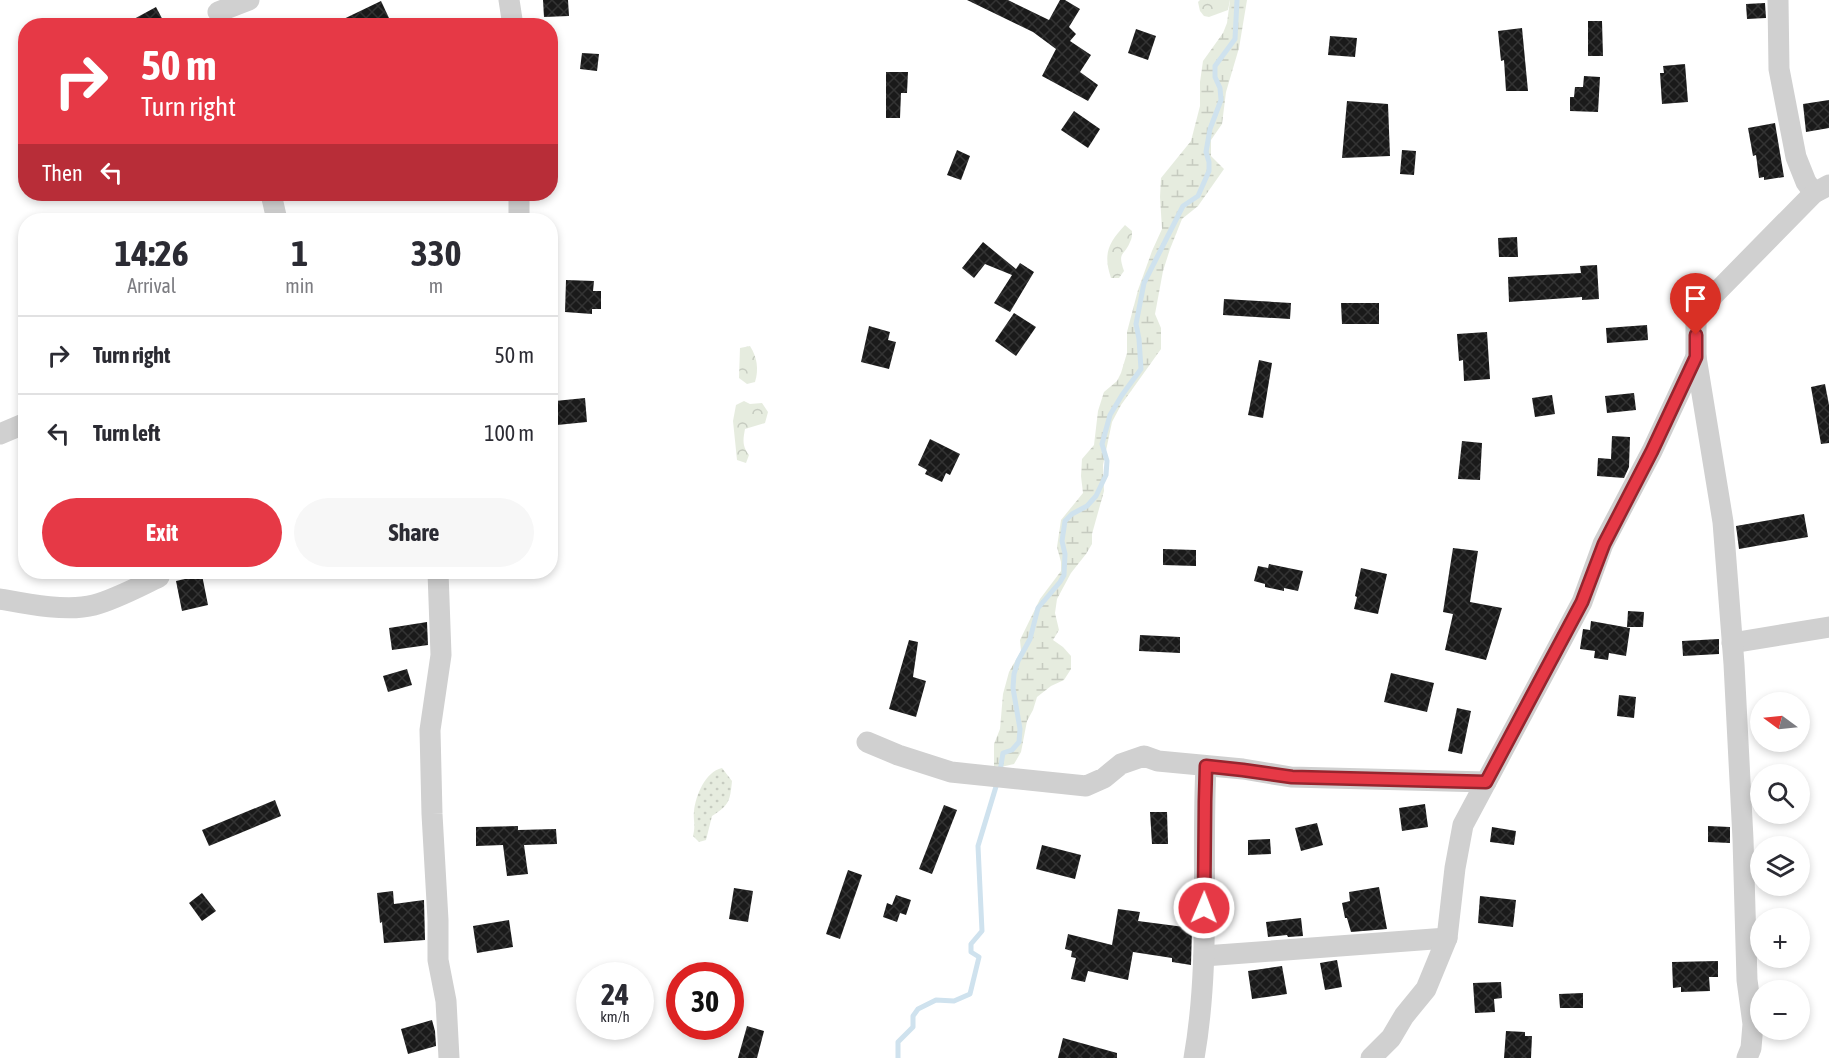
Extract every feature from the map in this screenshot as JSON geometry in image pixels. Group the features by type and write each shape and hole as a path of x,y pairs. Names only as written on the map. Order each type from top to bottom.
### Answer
{"street":[{"path":"218,13 249,0"},
{"path":"509,0 512,18"},
{"path":"1747,1058 1751,1048 1753,1024 1748,980 1732,644 1723,522 1696,357 1696,313 1821,189 1806,182 1796,157 1779,69 1778,0"},
{"path":"1371,1058 1391,1038 1404,1016 1426,989 1447,938 1455,868 1463,825 1582,602 1604,544 1652,451 1696,357"},
{"path":"0,434 18,426"},
{"path":"0,599 34,606 93,606 154,579"},
{"path":"438,579 441,655 430,730 438,960 446,1001 449,1058"},
{"path":"1732,644 1829,627"},
{"path":"867,742 898,755 951,772 1086,786 1104,778 1121,764 1144,756 1158,761 1292,777 1486,782"},
{"path":"1194,1058 1204,956 1206,766"},
{"path":"1204,956 1447,938"}],"green space":[{"path":"1200,0 1230,0 1228,10 1209,17 1204,16 1200,11 1198,2"},
{"path":"1230,0 1247,0 1239,48 1226,92 1222,124 1211,140 1211,156 1224,169 1198,206 1182,219 1170,249 1163,271 1155,314 1161,328 1161,349 1121,405 1112,422 1103,465 1104,491 1092,534 1092,544 1071,573 1057,599 1055,613 1059,630 1053,640 1071,656 1071,669 1064,680 1051,686 1037,697 1027,721 1021,752 1014,764 994,766 994,744 1000,729 1003,694 1009,672 1021,651 1020,640 1040,599 1061,571 1057,547 1061,520 1083,493 1082,459 1094,445 1098,411 1104,392 1117,381 1127,353 1127,332 1138,290 1162,229 1161,178 1191,141 1200,106 1203,61 1223,33 1227,23"},
{"path":"1125,225 1132,231 1132,234 1131,241 1121,257 1124,271 1119,278 1111,278 1107,255 1111,243"},
{"path":"750,346 756,359 757,372 755,382 747,384 739,378 740,348"},
{"path":"744,401 750,404 762,403 768,412 765,423 745,429 744,443 749,455 746,463 737,460 733,421 736,405"},
{"path":"722,768 732,781 730,798 722,809 712,816 706,840 699,842 693,836 697,798 706,779"}],"building":[{"path":"543,0 568,0 569,16 544,17"},
{"path":"967,0 1008,0 1049,20 1060,0 1065,0 1080,9 1069,27 1076,34 1070,41 1091,55 1080,72 1098,85 1088,101 1042,76 1056,49 1033,32"},
{"path":"381,1 389,18 346,18"},
{"path":"1765,3 1766,18 1747,19 1746,4"},
{"path":"156,7 162,18 136,18"},
{"path":"1588,21 1602,21 1603,56 1588,56"},
{"path":"1522,28 1528,91 1506,91 1504,60 1501,61 1498,31"},
{"path":"1136,29 1156,36 1148,60 1128,53"},
{"path":"1330,36 1357,38 1355,57 1328,55"},
{"path":"582,53 599,54 597,71 580,69"},
{"path":"1685,64 1688,102 1662,104 1660,73 1664,73 1663,66"},
{"path":"886,72 908,72 907,93 901,93 900,118 886,118"},
{"path":"1584,76 1600,77 1598,112 1570,111 1570,97 1574,97 1575,87 1583,87"},
{"path":"1829,100 1829,128 1806,132 1803,104"},
{"path":"1347,101 1388,104 1390,156 1342,158"},
{"path":"1074,111 1100,129 1088,148 1061,130"},
{"path":"1775,123 1784,177 1764,180 1764,177 1759,178 1756,155 1753,156 1748,128"},
{"path":"957,150 970,156 961,180 947,175"},
{"path":"1402,150 1416,151 1414,175 1400,174"},
{"path":"1517,237 1518,257 1499,257 1498,238"},
{"path":"983,242 1016,269 1020,263 1034,272 1010,312 994,303 1012,275 985,264 974,278 962,268"},
{"path":"1597,265 1599,299 1582,300 1582,297 1509,302 1508,277 1581,273 1580,266"},
{"path":"566,280 594,281 593,291 601,291 601,309 592,309 592,314 565,312"},
{"path":"1224,299 1291,303 1290,319 1223,315"},
{"path":"1341,303 1379,303 1379,324 1342,324"},
{"path":"1014,313 1036,327 1016,356 995,341"},
{"path":"1647,325 1648,340 1607,343 1606,328"},
{"path":"869,326 890,332 888,340 896,342 889,369 861,362"},
{"path":"1487,332 1490,379 1464,381 1463,360 1459,361 1457,334"},
{"path":"1259,360 1272,363 1263,418 1248,415"},
{"path":"1825,384 1829,405 1829,443 1821,444 1811,387"},
{"path":"1634,393 1636,410 1607,413 1605,396"},
{"path":"1552,395 1555,414 1535,417 1532,398"},
{"path":"585,398 587,422 558,425 558,401"},
{"path":"1612,436 1630,437 1629,467 1624,478 1597,476 1598,458 1611,459"},
{"path":"930,439 960,454 950,475 946,473 942,482 925,474 927,470 918,465"},
{"path":"1462,441 1482,443 1480,480 1458,479"},
{"path":"1804,514 1808,537 1739,549 1736,526"},
{"path":"1453,548 1478,551 1470,602 1502,608 1486,660 1445,650 1453,614 1443,612"},
{"path":"1163,549 1196,550 1196,566 1163,565"},
{"path":"1269,564 1303,571 1298,591 1265,587 1265,584 1254,581 1258,566 1268,568"},
{"path":"1361,568 1387,574 1378,614 1354,609"},
{"path":"203,579 208,605 182,611 176,581"},
{"path":"1628,611 1644,612 1643,627 1627,627"},
{"path":"1591,621 1630,628 1626,656 1609,653 1608,660 1594,658 1595,651 1580,649 1583,629 1590,630"},
{"path":"427,622 428,645 392,650 389,628"},
{"path":"1140,635 1180,637 1180,653 1139,651"},
{"path":"1719,639 1719,654 1683,656 1682,641"},
{"path":"909,640 918,642 913,677 926,681 916,717 889,709"},
{"path":"407,669 412,685 388,692 383,676"},
{"path":"1391,673 1434,683 1427,712 1384,702"},
{"path":"1619,695 1636,697 1634,718 1617,716"},
{"path":"1457,708 1471,711 1462,754 1448,751"},
{"path":"275,800 281,816 209,846 202,830"},
{"path":"1425,804 1428,827 1402,831 1399,808"},
{"path":"944,805 957,810 932,874 919,869"},
{"path":"1150,812 1167,812 1168,844 1152,844"},
{"path":"1317,823 1323,845 1301,851 1295,828"},
{"path":"518,826 518,830 556,829 557,844 524,845 528,874 507,876 503,845 476,846 476,827"},
{"path":"1708,826 1730,827 1730,843 1708,842"},
{"path":"1492,827 1516,831 1514,845 1490,842"},
{"path":"1270,839 1271,854 1248,855 1248,840"},
{"path":"1042,845 1081,855 1075,879 1036,869"},
{"path":"848,870 862,875 840,939 826,934"},
{"path":"1379,887 1387,929 1351,932 1342,903 1350,901 1349,892"},
{"path":"734,888 753,891 748,922 729,919"},
{"path":"393,891 394,904 424,900 425,940 384,943 377,893"},
{"path":"202,893 216,911 202,921 189,903"},
{"path":"896,895 911,900 906,915 900,913 897,922 883,917 887,903 892,905"},
{"path":"1480,896 1516,900 1513,927 1478,923"},
{"path":"1118,909 1140,912 1138,921 1192,928 1191,965 1172,962 1172,958 1133,952 1128,980 1088,971 1085,982 1071,979 1076,958 1071,957 1072,951 1065,949 1068,934 1112,945"},
{"path":"1301,918 1303,936 1268,937 1266,922"},
{"path":"509,920 513,947 477,953 473,926"},
{"path":"1337,960 1342,987 1325,990 1320,963"},
{"path":"1718,961 1718,977 1709,977 1710,991 1681,992 1681,987 1673,988 1672,962"},
{"path":"1282,966 1287,994 1252,999 1248,971"},
{"path":"1501,982 1502,998 1494,999 1495,1012 1475,1013 1473,983"},
{"path":"1583,993 1583,1008 1560,1008 1559,994"},
{"path":"432,1020 436,1046 408,1054 401,1029"},
{"path":"747,1026 764,1031 757,1058 738,1058"},
{"path":"1506,1031 1525,1032 1525,1036 1532,1036 1531,1058 1504,1058"},
{"path":"1063,1038 1117,1053 1117,1058 1058,1058"}],"waterway":[{"path":"1000,771 1003,753 1012,750 1019,742 1020,729 1013,688 1018,661 1030,639 1038,608 1064,575 1065,554 1062,541 1065,521 1072,514 1087,506 1096,496 1106,475 1107,461 1102,444 1110,415 1141,369 1136,324 1144,283 1183,206 1198,196 1209,171 1206,152 1210,129 1221,100 1220,88 1215,77 1215,66 1235,39 1237,0"},
{"path":"898,1058 898,1042 913,1027 913,1016 918,1009 936,1000 954,1001 970,994 979,957 971,952 971,944 982,931 978,846 998,780"}],"route":[{"path":"1204,908 1206,766 1292,777 1486,782 1582,602 1604,544 1652,451 1696,357 1696,335"}]}
